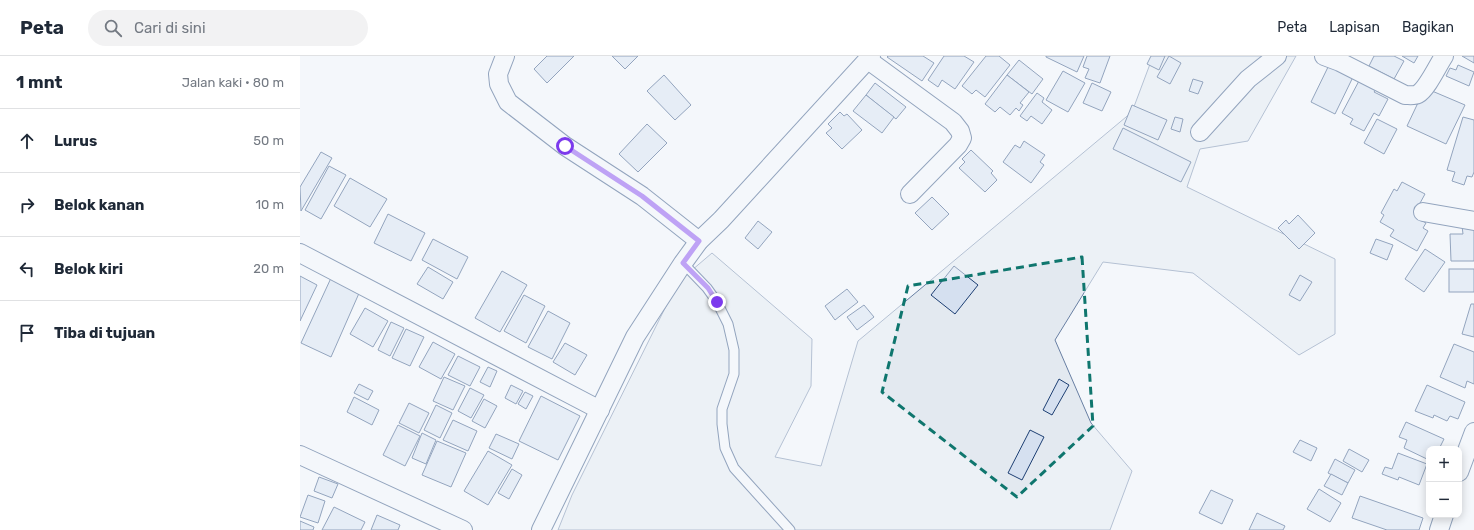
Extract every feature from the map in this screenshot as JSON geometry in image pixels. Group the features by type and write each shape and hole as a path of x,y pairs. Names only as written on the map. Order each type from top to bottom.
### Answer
{"street":[{"path":"505,56 498,74 499,84 508,102 565,146 642,196 699,241"},
{"path":"1200,132 1248,79 1277,56"},
{"path":"1324,56 1340,62 1405,95 1411,96 1417,94 1424,88 1444,56"},
{"path":"540,530 635,337 683,263 699,241 721,220 870,58 953,122 960,131 962,138 958,145 910,194"},
{"path":"1423,212 1474,221"},
{"path":"300,253 600,410"},
{"path":"1462,464 1474,432"},
{"path":"300,455 463,530"},
{"path":"1439,530 1443,518"}],"lane":[{"path":"683,263 708,288 717,302 728,324 734,350 734,374 722,410 725,448 734,468 790,530"}],"highlighted area":[{"path":"1082,257 1093,426 1017,497 882,392 908,286"}],"shaded area":[{"path":"1153,56 1296,56 1248,141 1200,149 1187,187 1335,259 1335,334 1299,355 1193,273 1103,262 1055,340 1091,423 1132,471 1110,530 558,530 572,495 678,282 712,253 812,339 811,386 775,457 821,466 858,341 1132,112"}],"building":[{"path":"547,56 574,56 547,83 534,69"},
{"path":"612,56 638,56 625,69"},
{"path":"923,56 934,63 922,81 887,57"},
{"path":"944,56 964,56 974,62 955,89 942,80 938,87 928,80"},
{"path":"986,56 999,56 1010,65 985,97 976,90 972,94 962,86"},
{"path":"1046,56 1084,56 1077,72"},
{"path":"1087,56 1110,56 1100,83 1085,78 1089,69 1083,67"},
{"path":"1151,56 1165,56 1159,70 1147,64"},
{"path":"1169,56 1181,63 1170,84 1157,77"},
{"path":"1374,56 1394,56 1404,61 1394,79 1369,66"},
{"path":"1402,56 1418,56 1414,63"},
{"path":"1462,56 1474,56 1474,63"},
{"path":"1019,60 1043,79 1032,94 1007,75"},
{"path":"1329,65 1353,77 1335,114 1311,102"},
{"path":"1458,65 1474,72 1469,86 1446,76 1450,68 1456,70"},
{"path":"1063,71 1085,83 1068,112 1046,100"},
{"path":"664,75 691,105 675,120 647,91"},
{"path":"1007,75 1029,92 1020,103 1023,105 1019,111 1016,108 1010,115 1000,107 995,112 985,104"},
{"path":"1193,79 1203,82 1198,94 1189,91"},
{"path":"1360,79 1377,88 1374,92 1388,99 1379,116 1374,113 1364,131 1350,124 1353,119 1342,113"},
{"path":"875,83 906,107 896,119 866,95"},
{"path":"1092,83 1111,92 1102,111 1083,103"},
{"path":"1425,88 1465,105 1446,144 1407,126"},
{"path":"1037,93 1044,98 1042,102 1052,110 1042,124 1031,116 1027,121 1020,116"},
{"path":"866,95 894,117 882,133 853,111"},
{"path":"1132,105 1167,120 1158,140 1124,125"},
{"path":"840,112 844,116 847,114 862,130 842,149 826,133 832,128 828,124"},
{"path":"1175,117 1183,119 1180,132 1171,129"},
{"path":"1463,117 1474,120 1474,172 1472,177 1467,176 1464,185 1452,181 1455,172 1447,170"},
{"path":"1377,119 1397,129 1384,154 1364,143"},
{"path":"647,124 667,143 638,172 619,154"},
{"path":"1123,128 1191,162 1181,182 1113,149"},
{"path":"1024,141 1045,155 1040,162 1044,165 1031,183 1003,162 1015,145 1020,148"},
{"path":"971,150 993,171 991,173 997,180 985,192 959,168 965,162 962,159"},
{"path":"321,152 332,158 301,211 300,187"},
{"path":"329,166 346,175 321,219 305,210"},
{"path":"350,178 387,199 370,227 334,206"},
{"path":"1402,182 1425,194 1419,205 1417,218 1426,223 1423,228 1428,231 1417,251 1390,236 1394,230 1380,222 1384,215 1381,213 1394,189 1397,191"},
{"path":"932,197 949,214 932,230 915,213"},
{"path":"388,214 425,233 411,261 374,243"},
{"path":"1298,215 1315,233 1299,249 1278,228 1286,220 1289,224"},
{"path":"758,221 772,232 758,249 745,238"},
{"path":"1462,226 1474,226 1474,261 1451,261 1450,234 1463,234"},
{"path":"433,239 468,257 457,279 422,260"},
{"path":"1376,239 1393,245 1387,260 1370,253"},
{"path":"1425,249 1445,262 1424,292 1405,279"},
{"path":"954,266 978,285 955,314 931,295"},
{"path":"428,267 453,282 443,299 417,284"},
{"path":"1449,269 1474,269 1474,292 1449,292"},
{"path":"502,271 527,285 500,332 475,318"},
{"path":"1300,275 1312,282 1300,301 1289,295"},
{"path":"300,276 317,285 300,321"},
{"path":"331,278 360,291 331,357 301,343"},
{"path":"847,289 858,302 835,320 825,306"},
{"path":"524,295 545,306 526,343 504,331"},
{"path":"1471,304 1474,304 1474,337 1462,334"},
{"path":"864,305 874,317 857,330 847,317"},
{"path":"365,308 388,321 373,347 350,334"},
{"path":"548,311 570,323 552,359 528,347"},
{"path":"391,322 404,328 390,356 378,350"},
{"path":"406,329 424,337 410,366 392,358"},
{"path":"433,342 455,354 441,379 419,367"},
{"path":"565,343 587,355 575,375 553,362"},
{"path":"1454,344 1474,352 1474,384 1467,381 1465,388 1440,377"},
{"path":"458,356 480,367 470,386 448,375"},
{"path":"488,367 497,371 490,387 480,382"},
{"path":"444,377 465,386 453,410 433,401"},
{"path":"1059,379 1069,385 1052,415 1043,410"},
{"path":"359,384 373,391 368,400 354,393"},
{"path":"511,385 523,391 516,404 505,398"},
{"path":"1427,385 1465,402 1458,419 1450,416 1447,421 1434,415 1433,418 1415,411"},
{"path":"470,388 484,395 471,418 458,411"},
{"path":"525,392 533,396 526,409 518,404"},
{"path":"541,396 580,416 558,460 519,441"},
{"path":"354,397 379,410 372,425 347,412"},
{"path":"484,399 497,406 485,428 472,421"},
{"path":"409,403 429,413 419,433 399,423"},
{"path":"436,405 452,413 440,438 424,430"},
{"path":"453,420 477,431 468,451 443,440"},
{"path":"1406,422 1444,439 1440,446 1426,446 1426,459 1404,448 1407,440 1399,437"},
{"path":"398,425 420,436 405,466 383,455"},
{"path":"1030,430 1044,437 1022,480 1008,473"},
{"path":"422,433 436,440 426,464 412,458"},
{"path":"496,434 519,444 512,459 489,448"},
{"path":"1300,440 1317,448 1311,461 1293,452"},
{"path":"437,441 466,453 451,487 422,475"},
{"path":"1349,449 1369,460 1362,472 1343,461"},
{"path":"488,451 512,465 488,505 464,491"},
{"path":"1398,453 1426,464 1419,485 1399,477 1398,480 1382,474 1385,467 1392,469"},
{"path":"1335,459 1355,470 1348,483 1328,473"},
{"path":"512,469 522,475 509,499 498,493"},
{"path":"1331,474 1348,483 1342,495 1324,486"},
{"path":"319,477 338,484 332,498 314,491"},
{"path":"1319,489 1341,503 1330,522 1307,509"},
{"path":"1211,490 1233,500 1222,524 1199,513"},
{"path":"308,495 325,501 318,523 300,517"},
{"path":"1360,496 1423,518 1419,530 1387,530 1352,518"},
{"path":"334,507 365,522 361,530 322,530"},
{"path":"1257,513 1285,526 1283,530 1249,530"},
{"path":"377,515 400,525 398,530 371,530"},
{"path":"300,521 314,527 313,530 300,530"}],"route":[{"path":"565,146 642,196 699,241 683,263 708,288 717,302"}]}
